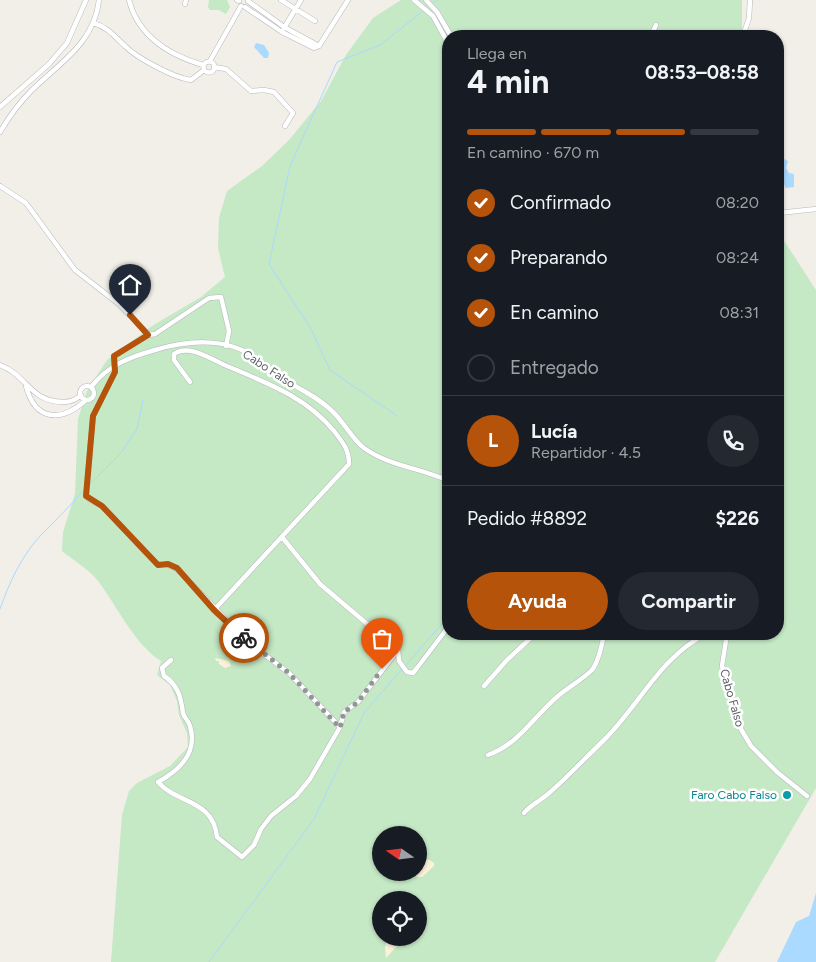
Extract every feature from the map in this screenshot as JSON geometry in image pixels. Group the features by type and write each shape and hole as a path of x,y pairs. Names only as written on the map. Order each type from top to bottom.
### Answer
{"street":[{"path":"0,107 62,49 74,31 86,0"},
{"path":"0,132 31,91 74,54 93,24 99,0"},
{"path":"128,0 136,22 151,39 164,48 211,72 214,67"},
{"path":"280,0 315,21"},
{"path":"283,30 302,0"},
{"path":"240,3 283,30 318,46 348,0"},
{"path":"414,0 421,2 433,16 442,32"},
{"path":"426,0 438,12 447,30"},
{"path":"745,30 749,18 750,0"},
{"path":"93,24 107,28 128,49 169,74 191,80 210,62 240,3 248,1 283,30"},
{"path":"433,16 438,12"},
{"path":"654,30 656,25"},
{"path":"210,62 214,67 226,69 251,91 264,90 274,92 293,113 285,126"},
{"path":"0,186 26,204 75,270 111,296 148,335"},
{"path":"784,213 816,210"},
{"path":"226,346 229,331 226,314 221,298 216,296 209,298 155,334 148,335 114,356 115,364 112,380 93,416 86,496 102,506 158,565 168,564 177,568 214,610 237,629 249,643 289,673 340,728"},
{"name":"Cabo Falso","path":"115,364 187,341 226,346 250,354 274,374 316,398 332,410 363,447 383,460 420,469 442,477"},
{"path":"190,382 174,360 174,354 179,350 186,350 208,357 298,398 328,424 350,451 349,464 214,610"},
{"path":"91,387 98,378 115,364"},
{"path":"0,366 15,372 26,386 41,398 53,402 69,402 81,396"},
{"path":"26,386 33,407 39,412 52,415 72,410 92,398 94,394 91,387"},
{"path":"81,396 83,387 91,387"},
{"path":"29,398 34,392"},
{"path":"81,396 86,400"},
{"path":"69,402 72,410"},
{"path":"282,537 320,584 398,650 403,668 407,672 412,673 442,635"},
{"path":"484,686 528,640"},
{"path":"488,755 500,751 519,736 557,696 592,669 603,640"},
{"path":"524,813 549,794 604,740 633,708 662,668 680,650 696,640"},
{"name":"Cabo Falso","path":"726,640 722,666 741,729 751,746 807,796"},
{"path":"171,660 162,668 164,676 173,682 183,703 184,715 190,724 193,739 192,752 172,774 158,782 163,787 191,800 216,824 217,838 242,857 254,845 261,829 272,816 296,796 310,779 340,728 344,712 358,702 398,650"}],"green space":[{"path":"209,0 227,0 230,7 226,14 219,10 210,10 208,7"},
{"path":"401,0 742,0 742,30 442,30 442,640 784,640 784,241 816,290 816,788 715,962 111,962 122,815 129,791 137,783 170,766 188,747 187,733 179,715 177,701 170,685 157,675 161,661 135,635 95,577 62,551 63,532 75,494 78,419 87,391 107,360 152,326 201,297 225,277 218,248 219,218 227,191 262,166 289,140 321,101 346,55 373,18"}],"sand":[{"path":"215,658 229,661 231,666 225,668"},
{"path":"428,859 434,863 434,866 428,872"},
{"path":"385,946 397,946 386,958"}],"water":[{"path":"256,43 264,45 269,53 268,58 264,58 254,47"},
{"path":"784,159 788,161 786,168 789,173 794,174 794,187 786,188 784,184"},
{"path":"816,893 816,962 777,962 796,922 809,916"}],"waterway":[{"path":"434,3 438,0"},
{"path":"397,416 330,370 311,329 269,264 290,166 337,62 380,45 423,11"},
{"path":"89,485 121,453 137,429 143,400"},
{"path":"0,609 12,579 28,551 84,490"},
{"path":"405,666 442,624"},
{"path":"209,962 314,819 364,713 402,669"}],"way so far":[{"path":"244,638 289,673 318,701 340,728 344,712 358,702 382,669"}],"place":[{"name":"Faro Cabo Falso","path":"787,795"}],"route":[{"path":"130,315 148,335 114,356 115,372 93,416 86,496 102,506 143,552 158,565 168,564 177,568 214,610 237,629 244,638"}]}
